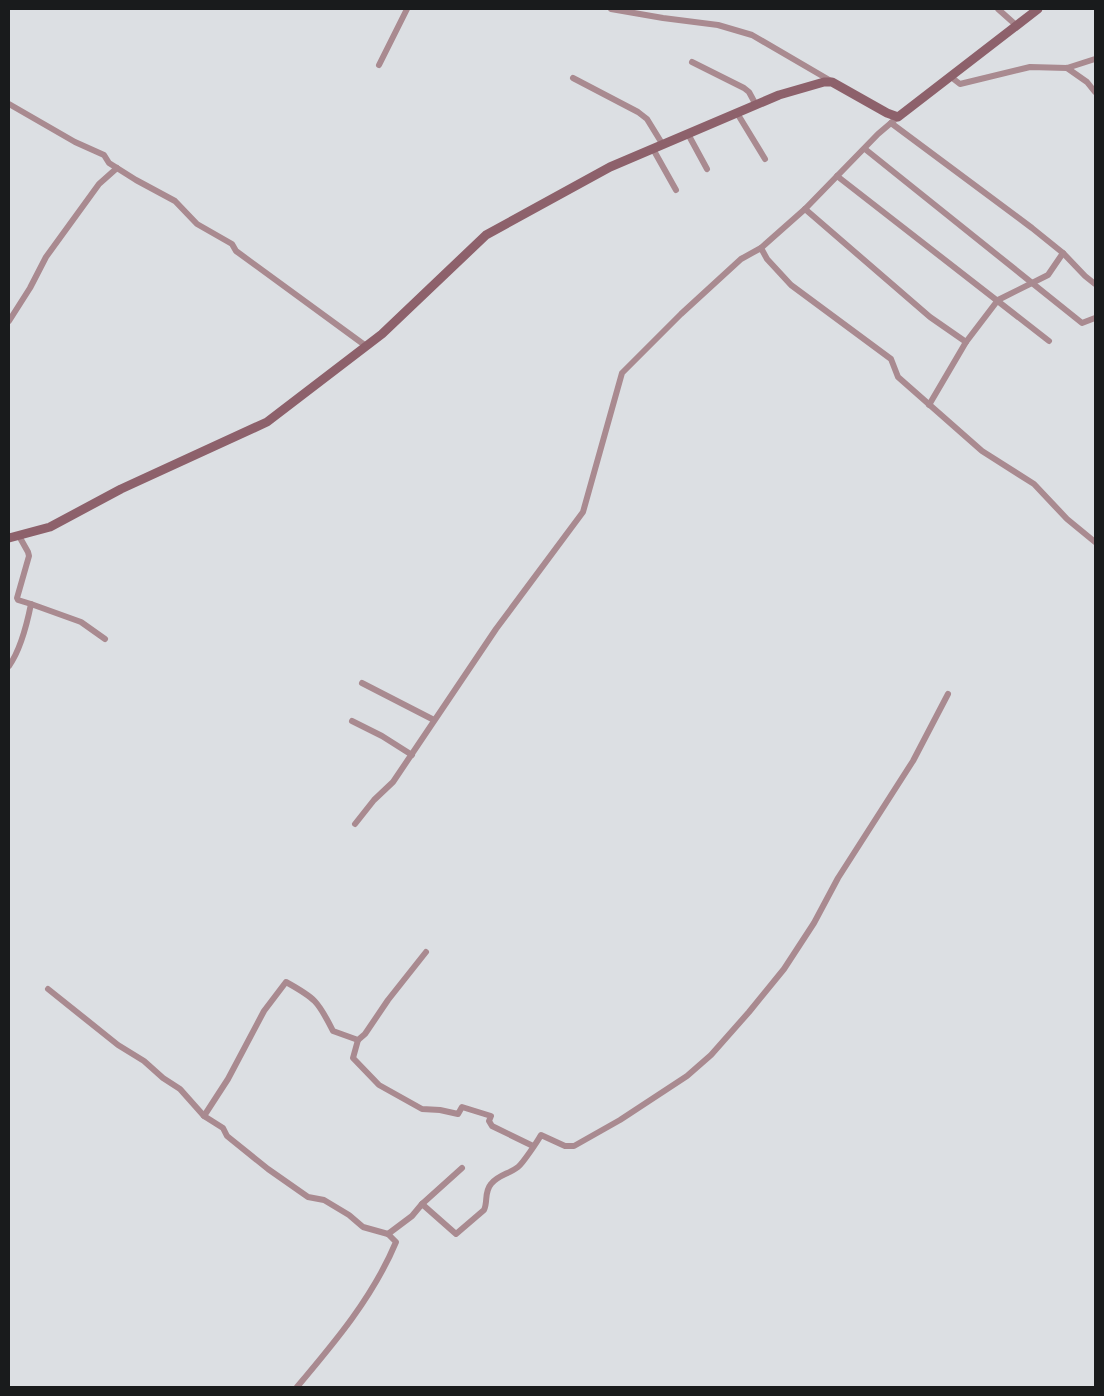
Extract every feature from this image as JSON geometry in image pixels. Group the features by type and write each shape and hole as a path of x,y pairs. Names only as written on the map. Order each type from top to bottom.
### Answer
{"street":[{"path":"379,65 407,9"},
{"path":"611,9 718,25 752,35 887,113 1063,253 1095,284"},
{"path":"998,9 1016,25"},
{"path":"355,824 374,800 393,782 496,629 583,512 622,373 681,314 742,259 761,248 805,209 878,134 1038,9"},
{"path":"951,77 960,84 1030,66 1067,68 1095,59"},
{"path":"692,62 744,88 749,92 756,105"},
{"path":"1067,68 1087,82 1095,92"},
{"path":"573,78 638,112 647,119 663,145"},
{"path":"9,538 50,527 121,489 267,422 382,334 486,235 610,168 778,95 824,82 832,82"},
{"path":"9,104 75,142 104,155 109,163 175,201 196,224 232,244 236,250 366,346"},
{"path":"737,113 765,160"},
{"path":"688,134 707,169"},
{"path":"653,149 676,190"},
{"path":"865,149 1082,323 1095,318"},
{"path":"9,321 30,288 46,257 99,184 117,168"},
{"path":"838,176 1049,341"},
{"path":"805,209 930,317 966,342"},
{"path":"761,248 767,259 791,285 891,359 898,378 982,451 1034,484 1067,519 1095,542"},
{"path":"929,405 966,342 998,300 1048,275 1063,253"},
{"path":"20,536 29,556 27,569 17,596 18,600 81,622 105,639"},
{"path":"9,666 23,634 31,604"},
{"path":"362,683 434,720"},
{"path":"422,1204 456,1234 484,1210 486,1196 492,1182 502,1174 519,1167 541,1135 565,1146 574,1146 687,1076 711,1055 750,1012 784,968 814,923 838,878 913,761 948,694"},
{"path":"352,721 382,736 412,755"},
{"path":"426,952 388,1000 365,1034 358,1040 353,1058 379,1085 422,1108 458,1114 462,1106 490,1116 489,1121 492,1126 534,1146"},
{"path":"204,1116 228,1079 264,1011 286,982 310,995 321,1008 333,1031 358,1040"},
{"path":"48,989 118,1045 144,1061 163,1078 180,1089 204,1116 222,1128 227,1136 248,1154 308,1197 324,1200 349,1214 363,1227 388,1234 396,1242 388,1261 364,1303 297,1387"},
{"path":"388,1234 412,1216 422,1204 462,1168"}]}
